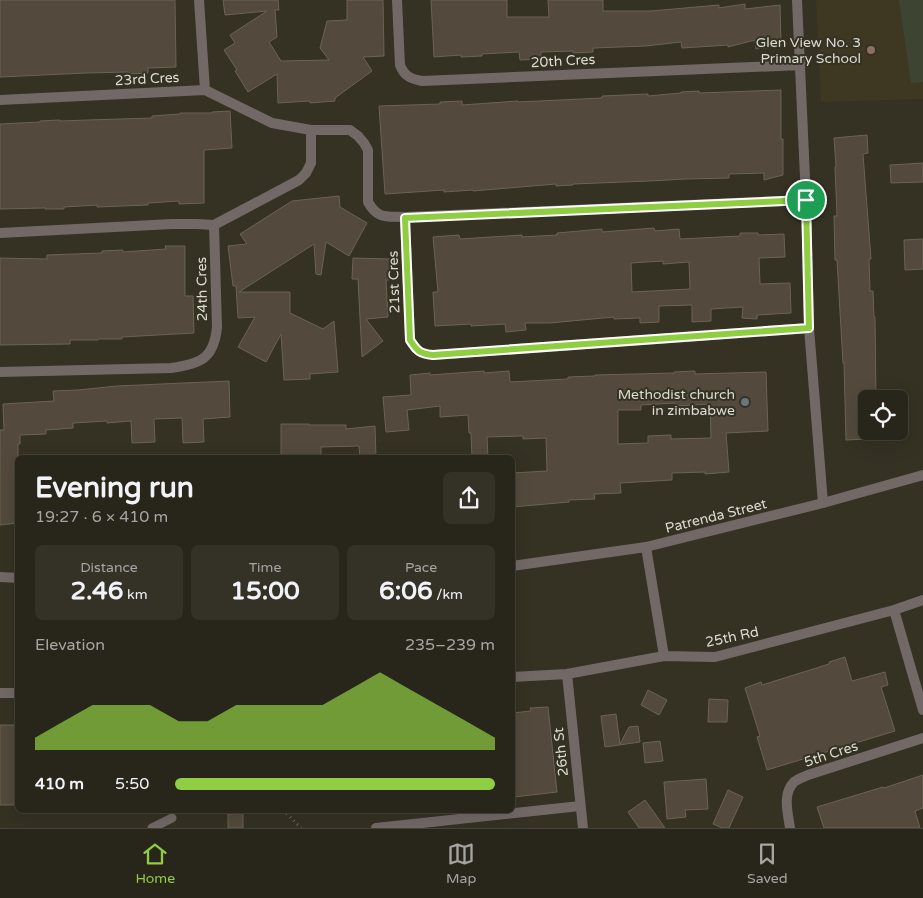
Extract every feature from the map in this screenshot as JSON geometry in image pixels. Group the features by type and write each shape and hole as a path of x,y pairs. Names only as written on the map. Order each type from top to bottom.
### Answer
{"street":[{"path":"199,0 205,90 272,123 311,130 350,130 358,136 368,150 368,202 376,214 405,218 806,200"},
{"name":"20th Cres","path":"397,0 400,65 403,72 411,79 422,81 800,64"},
{"path":"797,0 806,200 809,328 823,503"},
{"name":"23rd Cres","path":"0,100 205,90"},
{"path":"0,233 172,224 214,225 299,180 306,173 311,163 311,130"},
{"name":"21st Cres","path":"405,218 410,340 416,349 424,354 433,355 809,328"},
{"name":"24th Cres","path":"0,372 171,368 189,366 201,360 210,352 216,340 214,225"},
{"name":"Patrenda Street","path":"515,566 646,547 823,503 923,475"},
{"path":"646,547 664,656"},
{"path":"0,577 15,578"},
{"name":"25th Rd","path":"515,676 567,674 664,656 715,657 894,610 923,600"},
{"path":"894,610 923,710"},
{"name":"26th St","path":"567,674 583,828"},
{"path":"0,693 15,693"},
{"name":"5th Cres","path":"790,828 787,800 789,790 795,781 808,775 923,738"},
{"path":"376,828 580,806"}],"lane":[{"path":"152,828 172,818"}],"path":[{"path":"286,813 301,828"}],"shaded area":[{"name":"Glen View No. 3 Primary School","path":"816,0 923,0 923,99 821,102"}],"green space":[{"path":"899,0 923,0 923,82 911,83"}],"building":[{"path":"0,0 175,0 176,67 148,68 148,73 86,73 0,77"},
{"path":"223,0 278,0 279,10 275,10 277,37 269,42 281,61 329,60 320,48 327,21 347,20 347,0 383,0 384,56 363,57 372,71 335,98 335,101 278,103 277,74 248,92 224,50 235,43 230,35 267,11 225,15"},
{"path":"431,0 507,0 507,17 549,17 548,0 603,0 603,11 651,11 719,5 719,8 745,4 745,9 780,5 781,46 756,49 755,40 728,47 728,45 682,48 681,42 646,46 593,48 593,52 541,52 541,59 520,60 519,52 482,54 482,56 434,57"},
{"path":"781,90 783,175 764,180 764,173 729,174 729,178 556,186 556,184 473,191 444,192 444,190 385,194 379,106 440,104 440,102 462,101 462,105 602,98 602,96 648,94 648,96 699,91 699,93"},
{"path":"230,111 232,148 204,150 204,203 179,204 179,201 148,203 148,205 64,207 64,209 0,209 0,124 60,120 152,118 152,116 180,113"},
{"path":"867,135 868,153 863,154 871,259 869,259 870,291 873,291 875,317 876,390 858,390 858,439 846,440 844,363 837,260 835,260 834,216 837,216 834,138"},
{"path":"923,163 923,182 891,183 890,165"},
{"path":"339,196 340,207 367,223 349,256 326,242 321,275 316,274 314,244 239,292 290,292 290,313 323,329 334,321 338,372 310,374 310,379 284,380 281,334 266,362 238,347 255,317 238,318 236,286 233,286 228,246 247,244 240,234 292,201"},
{"path":"654,228 655,231 679,229 680,239 740,236 740,233 758,233 758,235 784,234 785,257 759,258 760,284 790,283 791,313 757,315 757,319 742,318 743,307 711,309 711,321 692,322 692,305 659,306 659,322 640,323 640,318 614,319 614,317 550,323 525,323 526,330 506,332 505,324 435,326 433,292 438,292 433,237 459,235 460,239 522,235 522,237 602,229 602,232","holes":["663,261 663,264 689,262 690,289 632,292 631,263"]},
{"path":"923,239 923,269 905,270 904,240"},
{"path":"165,246 185,246 185,296 193,296 194,333 122,337 122,339 70,340 70,344 0,345 0,258 47,259 47,255 166,249"},
{"path":"353,258 390,259 389,280 386,280 388,317 366,319 383,341 362,357 358,279 352,279"},
{"path":"509,371 510,382 568,379 568,377 595,375 695,371 695,374 766,372 768,431 726,433 729,472 705,474 705,472 672,473 672,480 620,483 621,493 594,494 595,499 569,500 569,502 515,507 515,473 547,471 546,438 523,439 523,436 487,437 488,455 472,455 468,415 440,417 440,406 407,410 409,430 386,432 383,397 411,395 410,375 430,373 430,375","holes":["675,403 676,406 710,404 711,438 671,439 671,435 648,436 648,443 618,444 618,410 641,410 641,405"]},
{"path":"229,381 230,417 203,419 204,442 183,443 182,418 154,419 155,442 132,443 131,421 73,423 73,428 46,430 46,434 20,435 18,455 15,455 15,523 0,525 0,430 4,430 3,404 54,401 53,391"},
{"path":"281,424 346,425 346,429 375,426 376,455 360,455 359,446 321,447 321,455 281,455"},
{"path":"845,657 852,681 885,672 888,685 881,687 895,731 767,770 757,737 760,736 745,688 761,682 762,685 829,664 829,662"},
{"path":"648,690 667,700 659,715 641,705"},
{"path":"709,699 728,700 727,722 708,722"},
{"path":"548,707 557,792 515,797 515,713 531,711 530,708"},
{"path":"616,714 620,744 629,727 638,726 640,742 605,747 601,716"},
{"path":"0,725 15,725 15,805 0,805"},
{"path":"660,741 663,761 645,763 643,743"},
{"path":"923,775 923,808 915,811 920,828 824,828 817,807"},
{"path":"706,779 708,809 685,810 686,817 667,819 664,782"},
{"path":"728,790 743,797 729,828 722,828 713,824"},
{"path":"645,800 665,828 639,828 628,812"},
{"path":"243,813 243,828 228,828 228,814"}],"place":[{"name":"Glen View No. 3 Primary School","path":"871,50"},
{"name":"Methodist church in zimbabwe","path":"745,402"}],"route":[{"path":"806,200 809,328 433,355 424,354 416,349 410,340 405,218 806,200"}]}
